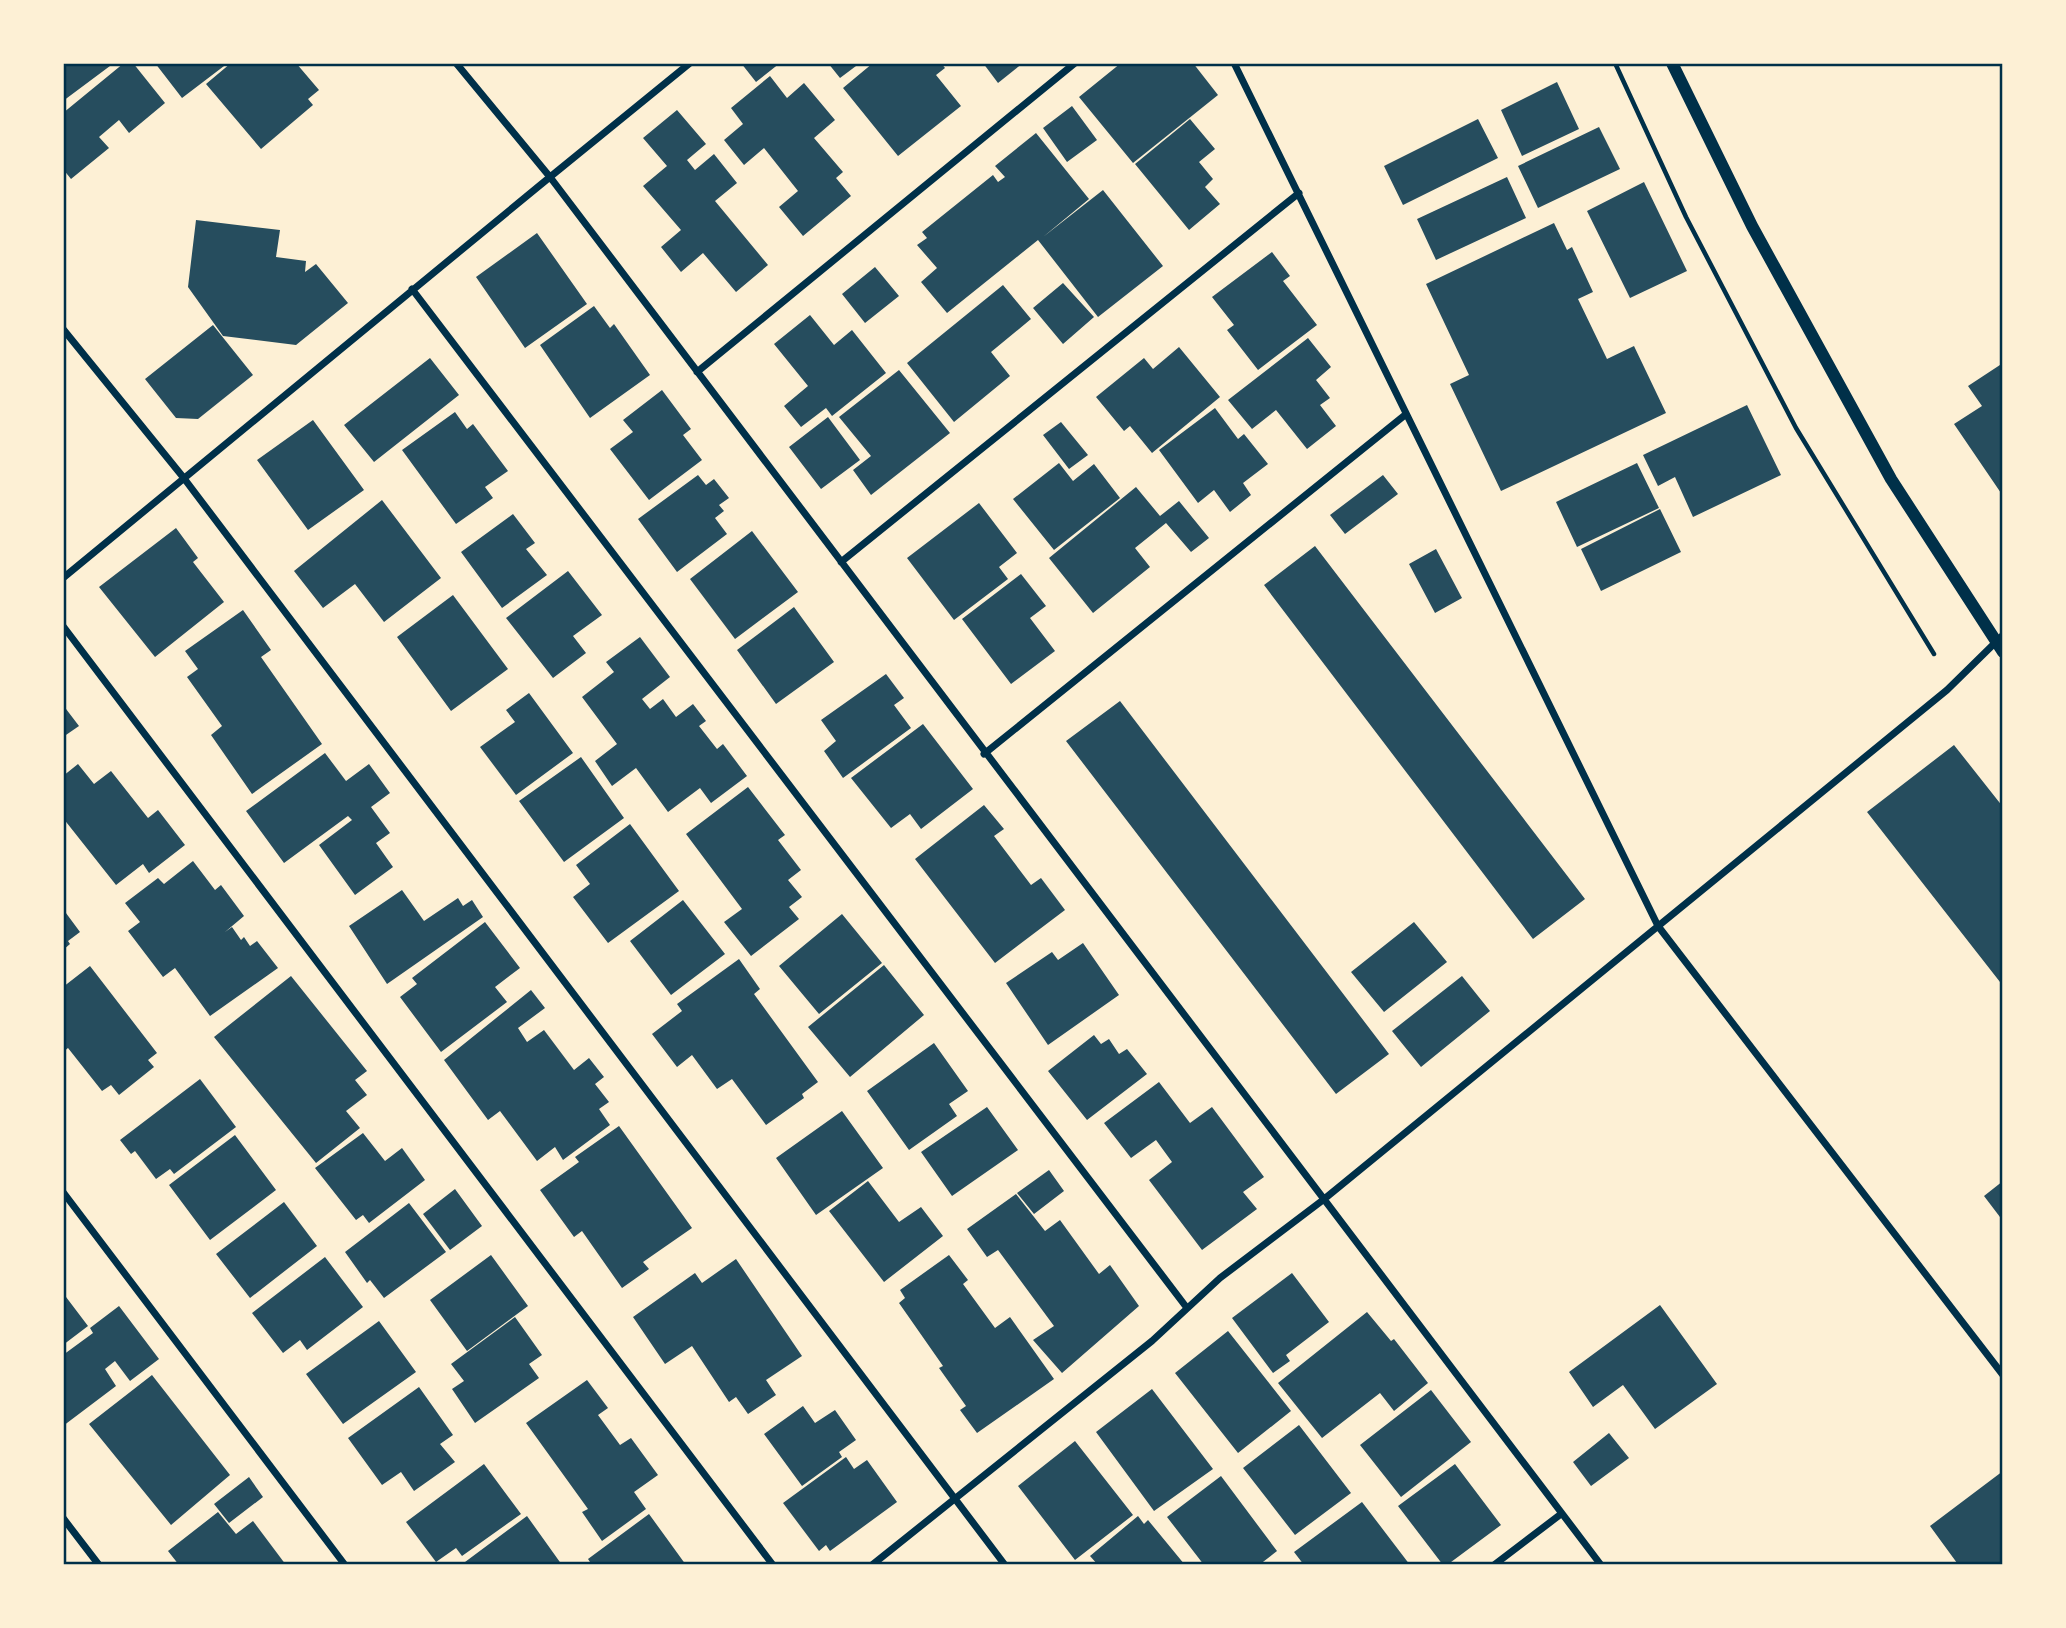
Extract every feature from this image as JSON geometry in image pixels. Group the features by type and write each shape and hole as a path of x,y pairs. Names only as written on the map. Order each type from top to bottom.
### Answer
{"street":[{"path":"456,63 550,177 984,754 1601,1565"},
{"path":"63,578 690,63"},
{"path":"696,372 1075,63"},
{"path":"1234,63 1658,926 2003,1375"},
{"path":"872,1565 956,1501 1152,1341 1220,1278 1323,1200 1947,690 2000,643 1891,479 1752,226 1672,63"},
{"path":"841,562 1299,193"},
{"path":"412,289 1187,1308"},
{"path":"63,329 183,477 1005,1565"},
{"path":"984,754 1405,415"},
{"path":"63,625 773,1565"},
{"path":"63,1192 345,1565"},
{"path":"1494,1565 1561,1514"},
{"path":"63,1518 99,1565"}],"path":[{"path":"1615,63 1686,217 1796,428 1938,661"}],"building":[{"path":"63,63 114,63 63,101"},
{"path":"124,63 133,63 165,103 129,133 119,120 99,137 109,148 71,179 63,169 63,113"},
{"path":"155,63 228,63 182,98"},
{"path":"231,63 296,63 319,90 308,99 313,105 261,149 206,84"},
{"path":"741,63 780,63 756,82"},
{"path":"828,63 860,63 840,78"},
{"path":"873,63 941,63 945,68 936,75 961,106 898,156 843,88"},
{"path":"983,63 1023,63 998,83"},
{"path":"1121,63 1193,63 1218,95 1133,163 1079,97"},
{"path":"770,76 787,98 804,83 835,120 814,138 843,172 836,178 851,196 803,236 779,207 798,191 764,148 744,165 724,140 743,124 731,108"},
{"path":"1557,82 1579,129 1522,156 1501,110"},
{"path":"1072,106 1097,140 1067,162 1043,128"},
{"path":"677,110 706,144 687,160 695,170 714,154 737,183 715,201 768,265 736,292 703,253 681,272 661,247 681,230 643,186 667,166 643,138"},
{"path":"1190,119 1215,149 1199,162 1213,179 1205,187 1220,204 1189,230 1135,164"},
{"path":"1478,119 1498,158 1403,205 1384,166"},
{"path":"1599,127 1620,169 1538,208 1518,166"},
{"path":"1036,133 1089,199 1043,237 1103,190 1163,266 1098,317 1038,240 947,313 921,282 937,268 917,245 927,238 922,232 993,175 998,182 1005,177 995,166"},
{"path":"1507,177 1526,218 1436,260 1417,219"},
{"path":"1644,182 1687,271 1630,298 1587,211"},
{"path":"196,220 280,230 276,257 306,261 305,272 316,264 348,303 296,345 223,336 188,287"},
{"path":"1554,223 1567,250 1572,247 1593,292 1578,299 1607,359 1634,346 1666,413 1501,491 1450,384 1469,375 1426,284"},
{"path":"537,233 587,304 525,348 476,277"},
{"path":"1272,252 1290,276 1283,281 1317,325 1258,370 1227,330 1234,325 1212,297"},
{"path":"875,267 899,296 865,323 842,294"},
{"path":"1063,283 1094,317 1063,344 1033,308"},
{"path":"1003,285 1031,319 991,352 1010,376 954,422 907,363"},
{"path":"594,306 610,328 614,324 650,375 590,418 540,345"},
{"path":"810,315 834,345 852,330 886,373 832,416 826,408 801,427 784,406 808,386 774,344"},
{"path":"213,325 253,375 198,419 176,418 145,379"},
{"path":"1308,338 1331,367 1316,380 1330,398 1320,405 1336,426 1307,449 1276,410 1252,429 1228,400"},
{"path":"1179,347 1220,397 1152,453 1130,426 1124,431 1096,397 1144,358 1153,369"},
{"path":"430,358 459,395 374,462 344,425"},
{"path":"2003,363 2003,496 1954,424 1982,406 1968,386"},
{"path":"899,370 950,433 871,495 853,470 871,456 839,417"},
{"path":"662,390 691,429 683,435 702,460 649,500 610,449 633,432 623,420"},
{"path":"1747,405 1781,475 1693,517 1675,477 1658,486 1643,455"},
{"path":"1215,408 1238,439 1244,434 1268,464 1243,483 1251,495 1230,512 1214,490 1198,503 1159,450"},
{"path":"455,412 467,429 473,424 508,471 485,487 493,498 456,524 402,450"},
{"path":"828,417 860,460 821,489 789,447"},
{"path":"313,420 364,490 308,530 257,460"},
{"path":"1061,422 1088,455 1069,469 1043,435"},
{"path":"1059,463 1073,481 1094,464 1120,498 1054,550 1013,499"},
{"path":"1637,463 1659,508 1577,547 1556,502"},
{"path":"698,475 706,485 714,479 729,498 719,505 724,511 715,518 727,534 677,572 638,519"},
{"path":"1383,475 1398,494 1345,534 1330,515"},
{"path":"1136,487 1160,516 1179,501 1209,538 1191,552 1166,523 1135,548 1150,567 1093,613 1049,558"},
{"path":"382,500 441,578 384,622 355,584 323,608 294,571"},
{"path":"979,503 1017,553 999,567 1008,579 954,620 907,558"},
{"path":"1660,509 1681,552 1601,591 1581,549"},
{"path":"513,514 535,543 526,549 547,575 502,608 461,552"},
{"path":"176,528 198,558 193,562 224,602 155,657 99,587"},
{"path":"752,531 798,592 735,639 690,579"},
{"path":"1315,546 1585,899 1533,939 1264,585"},
{"path":"1436,549 1462,598 1435,613 1409,564"},
{"path":"568,571 602,615 573,636 586,653 553,678 506,618"},
{"path":"1021,574 1046,606 1030,618 1055,651 1011,684 962,619"},
{"path":"453,595 508,669 451,711 397,637"},
{"path":"794,607 834,662 776,704 737,650"},
{"path":"243,610 271,650 261,657 322,744 252,794 211,735 222,726 187,677 198,669 185,651"},
{"path":"640,637 670,677 642,699 650,709 663,699 676,717 693,704 706,721 699,726 717,749 723,744 747,776 711,803 700,788 668,812 636,768 612,786 595,761 617,744 582,697 614,672 606,662"},
{"path":"886,674 904,698 894,705 911,728 843,778 824,751 836,741 821,720"},
{"path":"529,693 573,753 516,795 480,747 515,722 506,710"},
{"path":"1120,701 1389,1054 1336,1094 1066,741"},
{"path":"63,705 79,726 63,737"},
{"path":"923,724 973,789 921,829 910,814 891,828 851,778"},
{"path":"1954,745 2003,807 2003,980 2000,982 1867,812"},
{"path":"325,753 346,781 369,764 390,793 371,807 390,833 376,843 393,867 355,895 319,845 352,820 348,816 284,863 246,811"},
{"path":"581,757 624,818 564,862 519,801"},
{"path":"78,764 94,784 111,771 148,818 158,810 185,845 149,873 143,864 116,885 63,818 63,776"},
{"path":"748,787 785,835 778,840 801,870 788,880 802,897 789,907 799,919 751,956 724,922 742,909 686,834"},
{"path":"984,805 1004,829 994,836 1031,885 1041,878 1065,910 995,963 915,859"},
{"path":"630,824 679,891 608,943 573,897 590,884 576,865"},
{"path":"193,861 215,890 221,885 244,916 225,932 232,927 241,940 244,937 250,946 257,941 278,968 210,1016 175,968 163,977 128,931 140,922 125,903 158,878 164,884"},
{"path":"402,890 424,921 458,898 463,906 472,900 483,917 387,984 349,926"},
{"path":"683,900 725,954 671,995 630,941"},
{"path":"63,909 80,932 68,941 70,944 63,950"},
{"path":"842,914 882,963 819,1014 779,966"},
{"path":"485,922 520,968 495,987 507,1002 441,1052 400,997 417,984 412,978"},
{"path":"1414,922 1447,962 1384,1012 1351,972"},
{"path":"1083,943 1119,995 1048,1045 1006,983 1052,952 1058,960"},
{"path":"739,959 760,989 754,994 818,1082 802,1094 804,1098 766,1125 732,1079 717,1089 692,1055 677,1067 652,1034 682,1011 677,1004"},
{"path":"884,965 924,1015 850,1077 808,1027"},
{"path":"90,966 157,1053 148,1060 154,1067 119,1095 111,1085 102,1091 68,1048 63,1052 63,987"},
{"path":"291,976 367,1071 355,1080 367,1095 346,1111 360,1128 316,1163 214,1037"},
{"path":"1462,976 1490,1011 1421,1067 1392,1031"},
{"path":"531,990 545,1008 518,1028 527,1042 544,1030 574,1070 589,1058 604,1077 595,1084 609,1102 599,1109 610,1125 563,1160 555,1147 537,1161 500,1111 488,1120 444,1060"},
{"path":"1094,1035 1101,1044 1109,1039 1119,1054 1127,1049 1147,1074 1087,1120 1048,1071"},
{"path":"934,1043 968,1091 949,1104 957,1116 909,1150 867,1091"},
{"path":"200,1079 236,1127 174,1174 170,1169 156,1179 135,1151 131,1154 120,1140"},
{"path":"1159,1082 1190,1123 1212,1107 1264,1177 1243,1192 1257,1209 1202,1250 1149,1180 1172,1162 1156,1140 1131,1158 1104,1123"},
{"path":"987,1107 1018,1150 952,1196 921,1152"},
{"path":"842,1111 883,1168 816,1215 776,1158"},
{"path":"619,1126 692,1228 643,1262 649,1269 622,1288 582,1231 574,1237 540,1190 579,1162 575,1157"},
{"path":"363,1133 385,1161 402,1148 425,1180 369,1223 363,1215 356,1220 315,1168"},
{"path":"235,1135 276,1190 210,1240 169,1185"},
{"path":"1049,1170 1064,1191 1034,1214 1017,1193"},
{"path":"868,1181 899,1222 921,1207 943,1236 884,1282 829,1211"},
{"path":"2003,1181 2003,1221 1984,1196"},
{"path":"455,1189 482,1226 450,1250 423,1214"},
{"path":"1016,1194 1045,1231 1060,1220 1099,1274 1110,1265 1139,1306 1062,1373 1033,1340 1054,1326 998,1250 987,1257 967,1229"},
{"path":"284,1202 317,1246 250,1298 216,1254"},
{"path":"409,1203 446,1252 384,1298 370,1280 367,1283 345,1252"},
{"path":"491,1255 528,1306 467,1351 430,1300"},
{"path":"949,1255 968,1280 963,1284 995,1328 1010,1317 1054,1379 977,1433 960,1410 966,1406 939,1368 943,1366 899,1303 905,1298 900,1290"},
{"path":"325,1257 363,1307 307,1350 300,1340 283,1353 252,1313"},
{"path":"736,1259 802,1356 766,1380 776,1395 748,1414 736,1397 729,1402 692,1346 665,1364 633,1317 695,1273 702,1283"},
{"path":"1292,1273 1329,1322 1286,1355 1290,1361 1273,1373 1232,1318"},
{"path":"63,1293 88,1326 63,1345"},
{"path":"1660,1305 1717,1384 1655,1429 1623,1385 1593,1407 1569,1372"},
{"path":"119,1306 159,1359 130,1381 115,1361 105,1369 116,1386 63,1426 63,1355 93,1333 90,1328"},
{"path":"1367,1312 1391,1341 1394,1339 1428,1383 1394,1411 1380,1393 1322,1438 1278,1383"},
{"path":"515,1317 542,1355 529,1364 539,1378 475,1423 452,1389 464,1381 451,1364"},
{"path":"379,1321 416,1372 343,1424 306,1374"},
{"path":"1228,1331 1291,1411 1238,1453 1175,1373"},
{"path":"152,1375 230,1475 171,1525 89,1424"},
{"path":"587,1380 608,1408 598,1415 620,1445 631,1438 658,1475 634,1492 646,1509 602,1541 582,1512 588,1509 526,1423"},
{"path":"419,1387 453,1435 440,1444 455,1462 414,1491 401,1472 382,1485 348,1438"},
{"path":"1152,1389 1213,1469 1154,1511 1096,1432"},
{"path":"1431,1390 1471,1442 1401,1497 1360,1445"},
{"path":"803,1406 815,1423 835,1410 856,1440 839,1452 842,1457 802,1486 764,1434"},
{"path":"1299,1425 1351,1493 1295,1535 1243,1468"},
{"path":"1609,1433 1629,1458 1591,1486 1573,1462"},
{"path":"1075,1441 1133,1515 1075,1560 1018,1486"},
{"path":"846,1457 854,1469 867,1460 897,1502 830,1551 826,1545 819,1551 783,1503"},
{"path":"484,1464 521,1514 462,1556 456,1548 436,1562 406,1522"},
{"path":"1455,1464 1501,1525 1447,1565 1443,1565 1398,1506"},
{"path":"2003,1471 2003,1565 1955,1565 1957,1563 1930,1526"},
{"path":"1221,1476 1277,1551 1259,1565 1204,1565 1167,1517"},
{"path":"249,1477 263,1497 229,1523 214,1504"},
{"path":"1362,1502 1410,1565 1304,1565 1294,1552"},
{"path":"218,1512 236,1534 253,1521 286,1565 179,1565 168,1551"},
{"path":"649,1514 686,1565 592,1565 588,1559"},
{"path":"527,1516 562,1565 461,1565"},
{"path":"1138,1516 1144,1524 1148,1520 1185,1565 1098,1565 1090,1556"}]}
